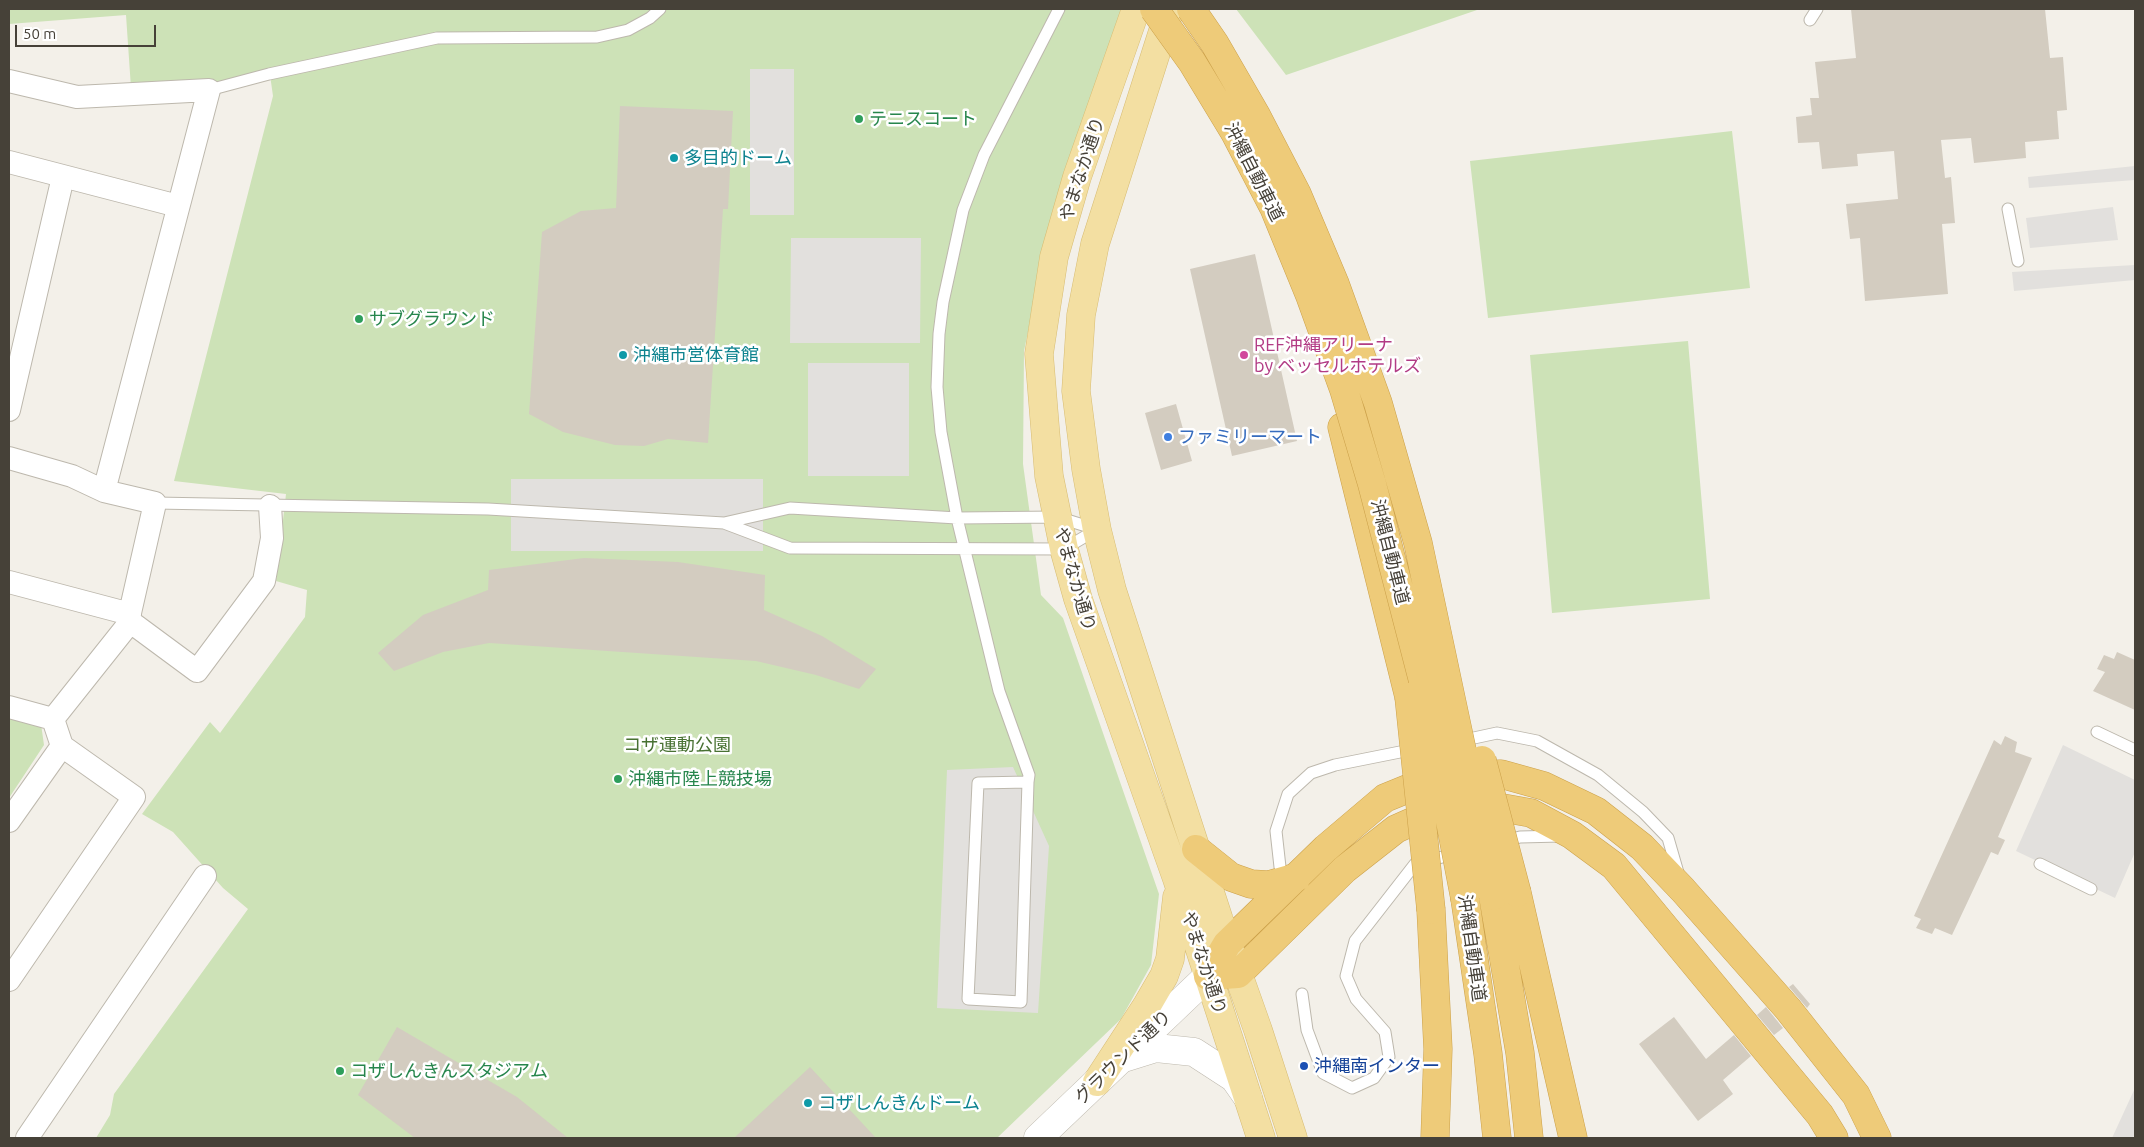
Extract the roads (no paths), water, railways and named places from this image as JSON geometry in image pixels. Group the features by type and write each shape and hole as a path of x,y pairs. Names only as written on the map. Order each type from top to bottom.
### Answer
{"highway":[{"name":"沖縄自動車道","path":"1154,9 1192,62 1235,132 1274,208 1310,296 1344,390 1372,484 1423,680 1465,900 1488,1054 1497,1138"},
{"name":"沖縄自動車道","path":"1190,9 1215,44 1256,115 1297,194 1335,284 1378,403 1418,543 1460,672 1505,894 1528,1138"},
{"path":"1310,296 1409,697 1431,910 1438,1049 1435,1138"},
{"path":"1196,849 1231,877 1251,884 1269,885 1326,848 1385,798 1439,776 1502,774 1544,786 1596,811 1642,847 1683,890 1788,1009 1856,1096 1877,1138"},
{"path":"1208,976 1238,974 1345,869 1396,829 1441,809 1486,805 1530,813 1572,835 1614,866 1827,1131"},
{"path":"1208,976 1227,944 1289,872"},
{"path":"1505,894 1573,1138"}],"main road":[{"name":"やまなか通り","path":"1136,9 1077,177 1054,257 1039,354 1049,476 1064,549 1078,599 1176,879 1261,1138"},
{"name":"やまなか通り","path":"1170,9 1095,244 1081,315 1076,391 1084,455 1097,530 1112,590 1227,944 1293,1138"},
{"path":"1097,1082 1146,1008 1164,976 1170,959 1174,930 1176,879"}],"street":[{"path":"9,81 77,97 209,90 104,491"},
{"path":"9,162 178,206"},
{"path":"9,410 63,176"},
{"path":"9,458 72,476 104,491 155,503 127,626 53,719"},
{"path":"9,582 129,617 197,671 264,581 272,538 270,506"},
{"path":"9,708 53,719"},
{"path":"9,980 134,796 62,746 53,719"},
{"path":"9,821 62,746"},
{"path":"27,1138 205,876"},
{"name":"グラウンド通り","path":"1038,1138 1208,976"},
{"path":"1122,1059 1156,1048 1194,1052 1234,1078 1248,1098"}],"lane":[{"path":"209,90 269,74 437,38 597,38 628,30 650,18 660,9"},
{"path":"1028,782 978,784 968,1000 1021,1002 1029,775 999,691 957,518 941,432 937,388 939,334 948,275 963,210 984,154 1059,9"},
{"path":"1810,20 1817,9"},
{"path":"2008,209 2018,260"},
{"path":"155,503 488,509 724,524 790,548 1064,549 1097,530"},
{"path":"724,524 790,508 957,518 1057,517 1097,530"},
{"path":"2097,732 2135,750"},
{"path":"1289,872 1276,830 1288,794 1310,773 1335,765 1497,734 1537,741 1598,776 1643,812 1668,838 1683,890"},
{"path":"1302,994 1307,1030 1323,1073 1352,1088 1374,1078 1389,1058 1385,1032 1356,999 1346,976 1355,941 1414,864 1520,837 1572,835"},
{"path":"2040,864 2091,888"}],"place":[{"name":"テニスコート","path":"859,119"},
{"name":"多目的ドーム","path":"674,158"},
{"name":"サブグラウンド","path":"359,319"},
{"name":"沖縄市営体育館","path":"623,355"},
{"name":"REF沖縄アリーナ by ベッセルホテルズ","path":"1244,355"},
{"name":"ファミリーマート","path":"1168,437"},
{"name":"沖縄市陸上競技場","path":"618,779"},
{"name":"沖縄南インター","path":"1304,1066"},
{"name":"コザしんきんスタジアム","path":"340,1071"},
{"name":"コザしんきんドーム","path":"808,1103"}],"park label":[{"name":"コザ運動公園","path":"677,745"}]}
